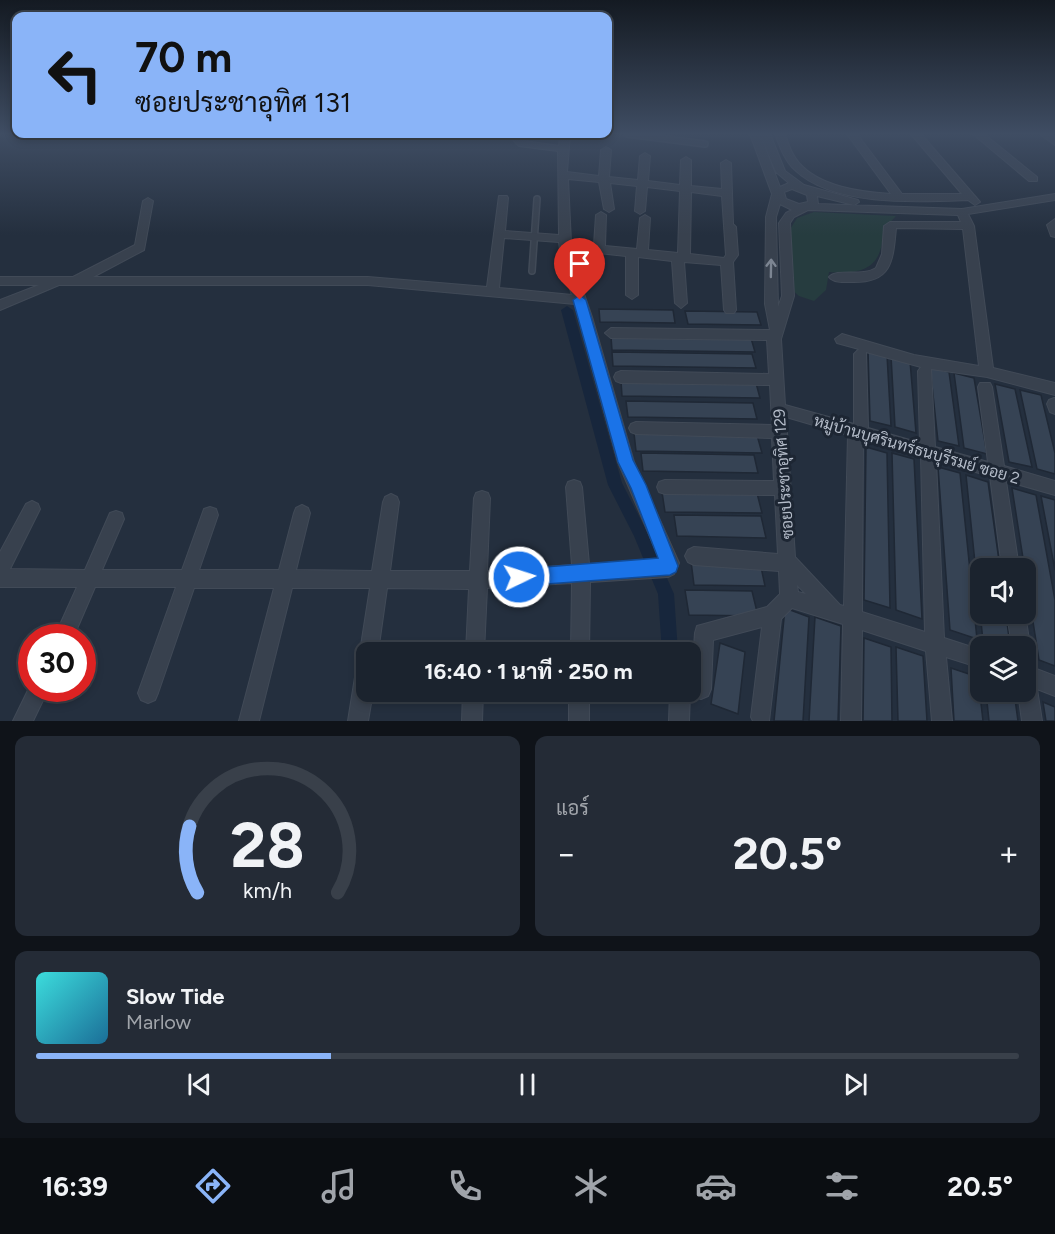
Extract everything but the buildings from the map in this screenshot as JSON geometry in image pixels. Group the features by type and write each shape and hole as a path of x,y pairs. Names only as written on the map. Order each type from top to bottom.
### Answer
{"street":[{"path":"0,578 478,580 670,566 638,485 626,462 580,300 565,243 563,168"},
{"path":"599,249 605,212 605,168"},
{"path":"632,295 642,214 644,168"},
{"path":"681,303 686,168"},
{"path":"726,168 732,255 727,262 730,310"},
{"path":"767,168 777,194 786,204 806,207 962,212 1011,206 1055,197"},
{"path":"779,168 781,172 805,190 814,201 806,207"},
{"path":"799,168 807,175 843,189 877,195 972,198"},
{"path":"877,168 898,196"},
{"path":"945,168 980,208"},
{"path":"1019,168 1033,179"},
{"path":"563,175 726,193"},
{"path":"777,194 785,187 805,190 882,210"},
{"name":"ซอยประชาอุทิศ 129","path":"777,194 771,217 771,304 775,331 789,563 789,598"},
{"path":"492,293 501,234 503,198"},
{"path":"75,281 140,247 148,201"},
{"name":"ซอยประชาอุทิศ 129","path":"775,331 786,308 788,296 784,223 790,215 806,207"},
{"path":"962,212 968,226 996,471 1009,558"},
{"path":"1055,223 1055,233"},
{"path":"835,277 864,278 875,275 884,267 891,249 890,226 894,224 968,226"},
{"path":"501,234 535,237 599,249 727,262"},
{"path":"0,281 368,281 580,300"},
{"path":"0,305 62,281"},
{"path":"611,333 775,331"},
{"path":"842,339 912,360 959,370 1055,400"},
{"path":"851,721 844,616 859,432 861,354"},
{"path":"925,371 935,642 942,721"},
{"path":"621,377 777,380"},
{"name":"หมู่บ้านบุศรินทร์ธนบุรีรมย์ ซอย 2","path":"779,410 1055,488"},
{"path":"636,428 781,432"},
{"path":"574,487 581,573 580,642"},
{"path":"665,488 784,488"},
{"path":"475,642 482,498"},
{"path":"371,642 391,502"},
{"path":"0,570 32,509"},
{"path":"249,721 302,513"},
{"path":"148,693 210,515"},
{"path":"69,624 116,519"},
{"path":"694,556 789,563 844,616"},
{"path":"702,689 704,633 772,615 789,598 935,642 970,655"},
{"path":"761,717 772,615"},
{"path":"1036,679 1055,686"},
{"path":"23,721 32,702"},
{"path":"358,721 361,702"},
{"path":"472,721 473,702"},
{"path":"579,702 579,721"},
{"path":"680,702 680,721"},
{"path":"1029,702 1032,721"}],"lane":[{"path":"532,271 537,199"}],"green space":[{"path":"814,212 896,216 883,230 882,243 875,261 861,270 829,272 826,290 814,301 799,296 791,289 789,231 797,218"}],"waterway":[{"path":"567,310 615,485 639,531 666,594 669,642"}],"route":[{"path":"519,577 668,568 670,566 638,485 626,462 580,300"}]}
